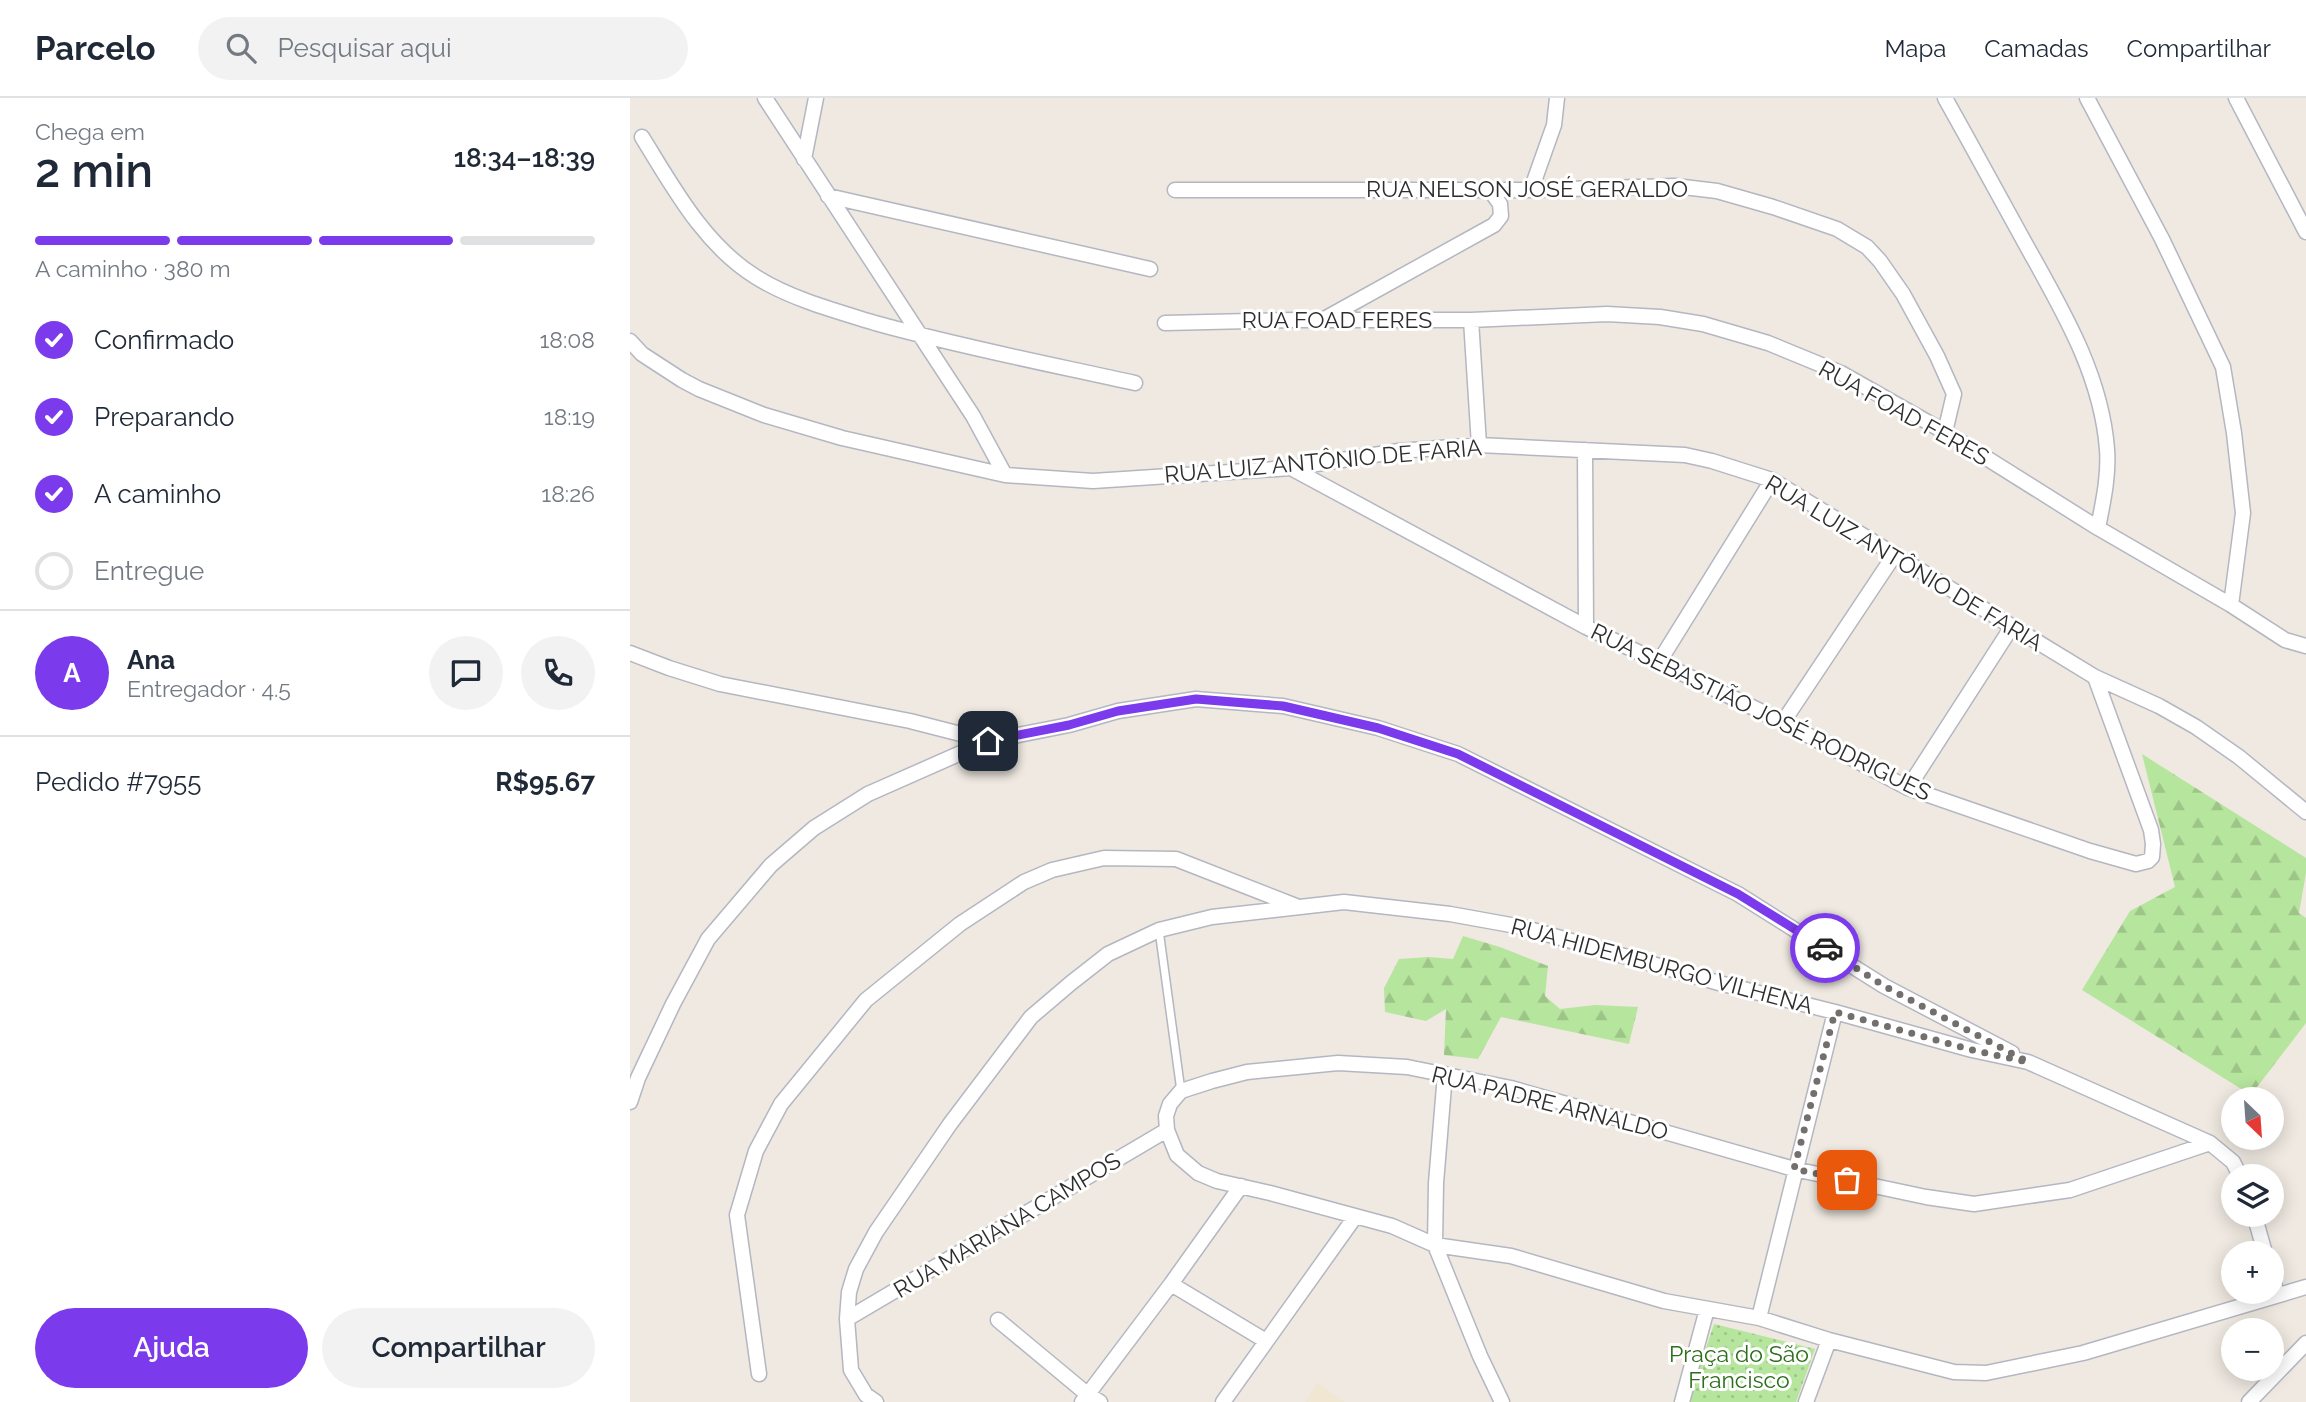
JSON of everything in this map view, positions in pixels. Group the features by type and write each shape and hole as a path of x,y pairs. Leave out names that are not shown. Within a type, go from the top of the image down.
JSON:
{"street":[{"path":"765,98 973,416 1005,475"},
{"path":"804,159 816,98"},
{"path":"1531,190 1553,125 1557,98"},
{"path":"1945,98 2064,313 2086,361 2107,449 2107,478 2098,528"},
{"path":"2087,98 2162,239 2223,367 2243,513 2231,605"},
{"path":"2236,98 2306,232"},
{"path":"642,137 685,206 722,249 755,277 817,305 920,335 1135,383"},
{"name":"RUA NELSON JOSÉ GERALDO","path":"1175,190 1531,190 1675,186 1717,191 1773,206 1837,229 1867,247 1880,261 1903,293 1954,394 1945,432"},
{"path":"1323,319 1494,225 1501,216 1500,204 1490,190"},
{"path":"828,196 1150,269"},
{"name":"RUA FOAD FERES","path":"1165,323 1323,319 1471,320 1607,314 1660,317 1703,324 1768,343 1841,373 1945,432 2098,528 2286,640 2306,646"},
{"path":"1471,320 1479,445"},
{"name":"RUA LUIZ ANTÔNIO DE FARIA","path":"630,341 636,351 699,389 764,415 842,438 1005,475 1093,481 1292,468 1399,451 1479,445 1685,455 1725,464 1772,480 2095,677 2196,727 2239,757 2306,812"},
{"path":"1585,450 1586,628"},
{"name":"RUA SEBASTIÃO JOSÉ RODRIGUES","path":"1292,468 1586,628 1783,722 1908,788 2090,851 2136,864 2148,861 2152,856 2151,830 2095,677"},
{"path":"1659,662 1772,480"},
{"path":"1783,722 1895,554"},
{"path":"1908,788 2011,628"},
{"path":"630,653 720,684 898,719 988,741"},
{"path":"630,1102 638,1078 673,1004 708,939 772,865 814,828 868,794 988,741 1069,725 1118,711 1196,699 1283,706 1378,728 1458,754 1738,894 1884,986 2028,1062"},
{"path":"758,1374 737,1215 756,1151 781,1104 866,1000 960,924 1024,883 1052,870 1104,858 1175,859 1297,906"},
{"name":"RUA HIDEMBURGO VILHENA","path":"876,1402 866,1395 851,1370 847,1319 849,1292 856,1269 876,1231 950,1124 1031,1017 1108,954 1159,930 1212,917 1344,902 1450,914 1522,927 1719,983 1972,1050 2028,1062 2210,1143 2234,1164"},
{"path":"1759,1318 1835,1012"},
{"name":"RUA PADRE ARNALDO","path":"1181,1091 1247,1072 1338,1063 1407,1067 1511,1088 1794,1169 1926,1197 1974,1204 2070,1190 2210,1143"},
{"path":"1445,1074 1436,1183 1435,1245 1480,1356 1502,1402"},
{"path":"1181,1091 1170,1104 1166,1116 1167,1130 1177,1155 1198,1173 1217,1181 1392,1226 1435,1245 1511,1255 1664,1301 1759,1318 1829,1340 1954,1372 1986,1373 2083,1353 2247,1304"},
{"name":"RUA MARIANA CAMPOS","path":"847,1319 1167,1130"},
{"path":"1084,1398 1241,1186"},
{"path":"1223,1402 1355,1217"},
{"path":"1171,1284 1266,1341"},
{"path":"2284,1293 2306,1287"},
{"path":"1682,1402 1707,1310"},
{"path":"998,1320 1084,1398 1100,1402"},
{"path":"1806,1402 1829,1340"},
{"path":"2249,1402 2306,1343"}],"lane":[{"path":"1159,930 1181,1091"}],"shaded area":[{"path":"1318,1383 1344,1402 1305,1402"}],"green space":[{"path":"2142,754 2306,858 2299,913 2306,918 2306,1023 2257,1087 2238,1087 2082,990 2130,911 2175,887"},
{"path":"1463,936 1548,966 1545,996 1560,1009 1595,1005 1638,1007 1629,1044 1501,1017 1478,1059 1444,1055 1446,1009 1426,1021 1385,1012 1384,988 1399,959 1453,959"},
{"name":"Praça do São Francisco","path":"1714,1324 1815,1349 1796,1402 1688,1402"}],"way so far":[{"path":"1825,948 1884,986 2028,1062 1972,1050 1835,1012 1794,1169 1847,1180"}],"route":[{"path":"988,741 1069,725 1118,711 1196,699 1283,706 1378,728 1458,754 1738,894 1825,948"}]}
